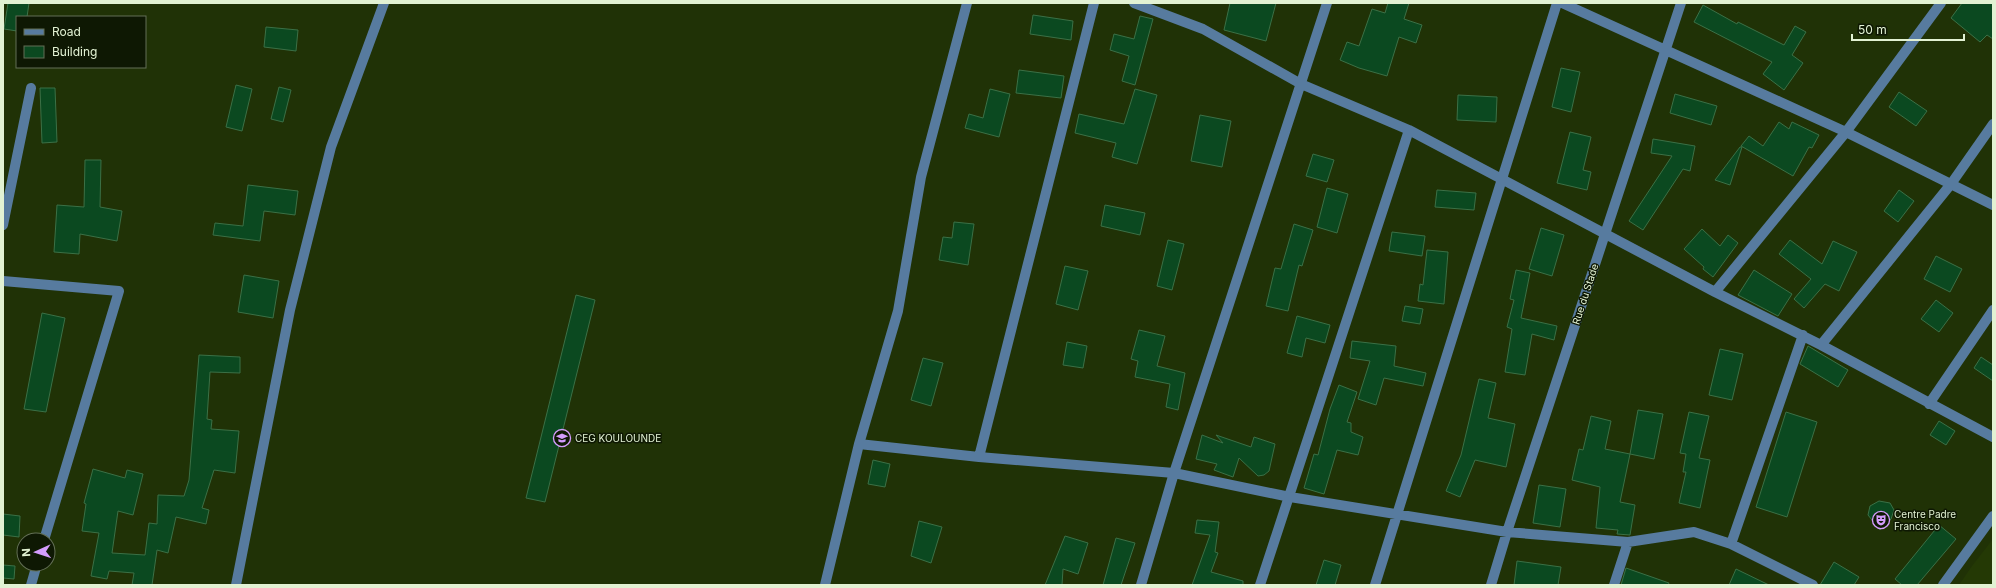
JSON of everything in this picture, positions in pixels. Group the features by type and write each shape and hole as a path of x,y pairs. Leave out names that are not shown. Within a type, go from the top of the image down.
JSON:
{"street":[{"path":"236,585 290,310 331,147 384,3"},
{"path":"825,585 859,444 898,311 920,177 967,3"},
{"path":"979,457 1094,3"},
{"path":"1134,3 1203,29 1301,84 1409,130 1715,292 1822,344 1929,404 1993,437"},
{"path":"1141,585 1174,473 1327,3"},
{"path":"1375,585 1557,3"},
{"path":"1562,3 1846,132 1993,205"},
{"name":"Rue du Stade","path":"1491,585 1507,532 1681,3"},
{"path":"1715,292 1846,132 1941,3"},
{"path":"3,225 31,88"},
{"path":"1822,344 1951,184 1993,124"},
{"path":"1260,585 1409,130"},
{"path":"3,281 119,291 46,532"},
{"path":"1929,404 1993,310"},
{"path":"1731,544 1803,335"},
{"path":"859,444 979,457 1174,473 1290,497 1396,516 1507,532 1628,542 1694,532 1731,544 1813,585"},
{"path":"1943,585 1993,516"},
{"path":"1614,585 1628,542"},
{"path":"31,585 35,572"}],"shaded area":[{"path":"1993,539 1993,585 1959,585 1972,566"}],"building":[{"path":"8,3 29,3 27,16 16,16 16,31 4,29"},
{"path":"1230,3 1276,3 1266,41 1224,30"},
{"path":"1388,3 1409,3 1404,19 1422,25 1416,43 1399,37 1387,76 1359,68 1340,60 1347,42 1359,46 1372,9 1385,13"},
{"path":"1962,3 1993,3 1993,39 1987,35 1980,42 1951,18"},
{"path":"1703,5 1737,24 1738,22 1784,45 1795,26 1806,32 1792,55 1803,63 1784,90 1763,74 1772,62 1694,22"},
{"path":"1033,15 1073,21 1071,40 1030,34"},
{"path":"1140,16 1153,19 1135,85 1122,81 1129,56 1110,50 1114,34 1134,39"},
{"path":"266,27 298,30 296,51 264,47"},
{"path":"1561,68 1580,72 1571,112 1552,107"},
{"path":"1019,70 1064,76 1061,98 1016,93"},
{"path":"236,85 252,89 242,131 226,127"},
{"path":"279,87 291,90 283,122 271,119"},
{"path":"40,88 55,88 57,142 42,143"},
{"path":"990,89 1010,94 999,137 965,128 969,114 983,118"},
{"path":"1135,89 1157,95 1137,164 1112,157 1116,143 1075,133 1079,114 1124,124"},
{"path":"1899,92 1927,111 1916,126 1889,107"},
{"path":"1675,94 1717,106 1711,125 1670,113"},
{"path":"1458,95 1497,97 1496,122 1457,120"},
{"path":"1200,115 1231,121 1222,167 1191,161"},
{"path":"1779,122 1789,129 1792,122 1819,135 1812,148 1809,147 1793,176 1741,146 1749,136 1763,146"},
{"path":"1570,132 1591,137 1583,170 1591,172 1587,190 1557,183"},
{"path":"1653,139 1695,146 1690,171 1683,169 1643,230 1629,221 1672,156 1651,153"},
{"path":"1740,147 1742,147 1730,185 1715,180"},
{"path":"1313,154 1334,160 1327,182 1306,176"},
{"path":"85,160 101,160 100,207 122,211 117,241 80,234 79,254 54,252 57,205 84,207"},
{"path":"248,185 298,191 295,215 264,211 260,241 213,235 215,223 243,226"},
{"path":"1327,188 1348,194 1337,233 1317,227"},
{"path":"1437,190 1476,193 1474,210 1435,207"},
{"path":"1899,190 1914,201 1898,222 1884,211"},
{"path":"1105,205 1145,213 1140,235 1101,226"},
{"path":"954,222 974,224 968,265 939,260 943,237 952,238"},
{"path":"1294,224 1313,230 1302,266 1299,265 1288,311 1266,306 1275,268 1281,269"},
{"path":"1541,228 1564,235 1552,276 1529,269"},
{"path":"1702,229 1720,246 1728,235 1738,243 1713,277 1684,249"},
{"path":"1392,232 1425,236 1422,256 1389,251"},
{"path":"1168,240 1184,244 1172,290 1157,286"},
{"path":"1790,240 1822,264 1833,241 1857,252 1839,291 1825,284 1804,308 1794,299 1811,279 1779,254"},
{"path":"1427,250 1448,252 1444,304 1418,301 1420,284 1423,285"},
{"path":"1936,256 1962,269 1950,292 1924,279"},
{"path":"1065,266 1088,271 1078,310 1056,304"},
{"path":"1516,270 1530,273 1521,318 1557,326 1554,340 1532,334 1525,375 1505,372 1512,329 1507,327 1514,300 1510,299"},
{"path":"1754,270 1792,294 1778,316 1738,295"},
{"path":"244,275 279,281 273,318 238,312"},
{"path":"576,295 595,300 545,502 526,498"},
{"path":"1936,300 1953,313 1939,332 1921,319"},
{"path":"1405,306 1423,309 1420,324 1402,321"},
{"path":"42,313 65,318 46,412 24,409"},
{"path":"1297,316 1330,325 1325,343 1306,338 1302,357 1287,353"},
{"path":"1139,330 1165,336 1157,366 1185,373 1178,410 1166,407 1170,384 1135,377 1138,361 1131,359"},
{"path":"1352,341 1396,346 1394,366 1426,373 1423,386 1384,378 1376,405 1358,399 1370,361 1350,358"},
{"path":"1067,342 1087,346 1083,368 1063,365"},
{"path":"1808,346 1848,370 1838,387 1800,364"},
{"path":"1720,349 1743,354 1732,400 1709,395"},
{"path":"199,355 240,357 240,373 210,372 207,419 212,420 211,429 239,431 235,473 214,470 202,508 209,510 206,524 176,517 168,553 157,550 152,585 132,585 134,573 109,571 107,579 91,576 99,533 82,531 86,504 84,503 93,469 125,478 127,470 143,474 133,515 118,511 112,553 145,555 149,523 157,524 158,495 184,496 189,480"},
{"path":"1981,357 1993,365 1993,381 1974,368"},
{"path":"923,358 943,363 931,406 911,400"},
{"path":"1479,379 1496,383 1488,418 1515,424 1506,467 1475,460 1460,497 1446,491 1461,455"},
{"path":"1339,385 1357,392 1347,422 1351,423 1351,432 1363,437 1358,455 1337,450 1324,494 1304,488 1314,454 1318,455 1330,409"},
{"path":"1638,410 1663,414 1654,459 1630,454"},
{"path":"1689,412 1709,416 1699,458 1710,460 1700,508 1679,503 1686,472 1683,472 1686,454 1680,453"},
{"path":"1786,412 1817,422 1787,517 1756,507"},
{"path":"1591,416 1611,421 1605,449 1630,454 1620,502 1635,505 1630,535 1617,534 1618,530 1596,528 1600,487 1572,480 1579,449 1583,450"},
{"path":"1939,421 1955,431 1946,445 1930,435"},
{"path":"1202,435 1223,443 1216,435 1251,447 1254,437 1275,444 1269,471 1264,475 1258,476 1239,458 1233,477 1214,470 1217,464 1196,459"},
{"path":"873,460 890,464 885,487 868,484"},
{"path":"1539,485 1566,489 1560,527 1533,523"},
{"name":"Centre Padre Francisco","path":"1879,501 1890,503 1894,510 1891,519 1880,530 1868,515 1870,506"},
{"path":"3,514 20,516 19,532 16,532 16,537 3,535"},
{"path":"1197,520 1219,522 1215,552 1218,553 1211,572 1243,581 1243,585 1192,585 1210,535 1195,533"},
{"path":"919,521 942,527 931,563 911,556"},
{"path":"1939,525 1956,539 1917,585 1902,585 1895,579"},
{"path":"1065,536 1088,543 1078,574 1063,569 1062,585 1045,585"},
{"path":"1116,538 1135,543 1121,585 1103,585"},
{"path":"1324,560 1341,565 1335,585 1316,585"},
{"path":"1517,561 1561,567 1558,585 1514,585"},
{"path":"1834,562 1859,577 1854,585 1820,585"},
{"path":"3,565 15,566 14,579 3,578"},
{"path":"1626,568 1669,583 1668,585 1621,585"},
{"path":"1736,569 1769,585 1729,585"}],"place":[{"name":"CEG KOULOUNDE","path":"562,438"},
{"name":"Centre Padre Francisco","path":"1881,520"}]}
